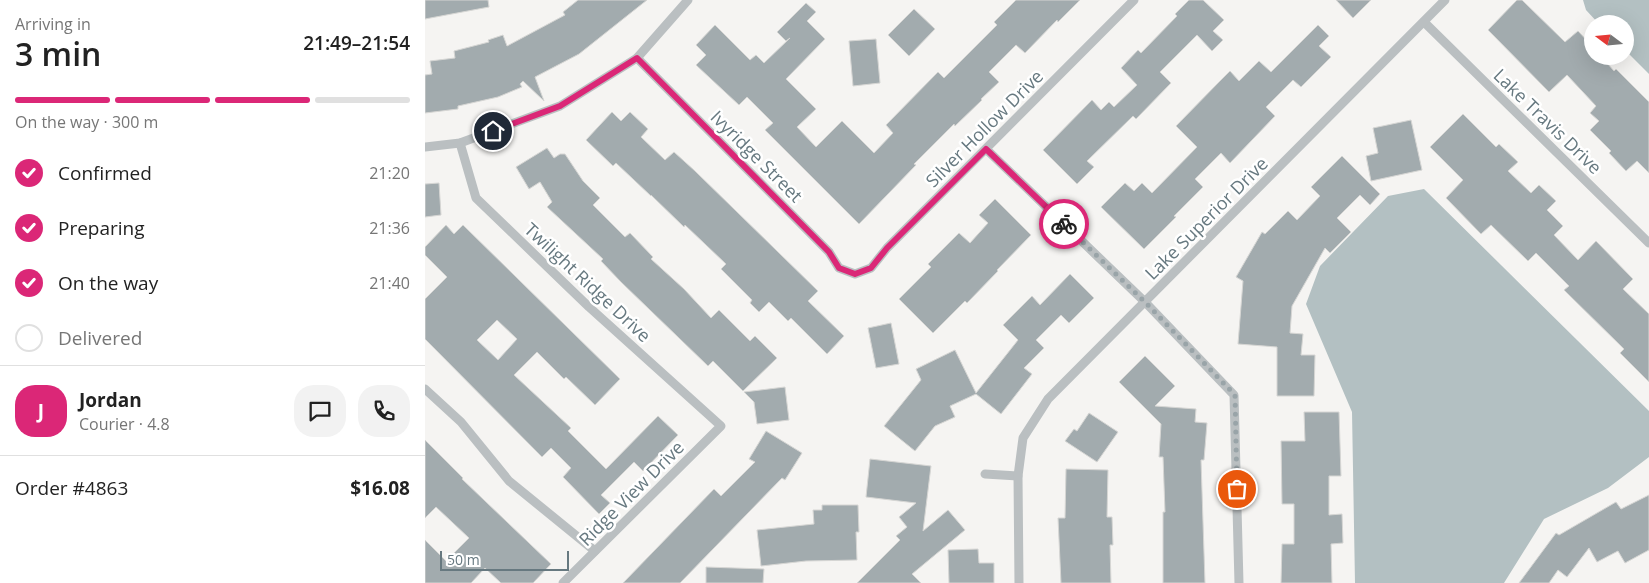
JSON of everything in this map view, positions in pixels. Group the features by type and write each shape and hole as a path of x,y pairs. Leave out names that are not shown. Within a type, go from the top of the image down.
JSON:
{"street":[{"path":"425,146 460,143 560,106 637,58 688,0"},
{"name":"Silver Hollow Drive","path":"855,274 871,268 887,248 1134,0"},
{"name":"Lake Superior Drive","path":"1019,583 1017,476 1023,438 1049,399 1445,0"},
{"name":"Lake Travis Drive","path":"1424,22 1649,243"},
{"name":"Ivyridge Street","path":"637,58 829,252 839,268 855,274"},
{"name":"Twilight Ridge Drive","path":"460,143 476,198 589,307 721,426"},
{"path":"986,149 1145,302 1235,395 1239,583"},
{"path":"425,389 461,422 509,481 595,551"},
{"name":"Ridge View Drive","path":"563,583 721,426"},
{"path":"985,474 1017,476"}],"shaded area":[{"path":"1583,0 1649,0 1649,74 1634,59 1634,15 1591,15 1586,10"},
{"path":"1424,189 1649,411 1649,457 1608,488 1544,519 1504,583 1355,583 1352,412 1306,304 1320,266 1388,196"}],"building":[{"path":"425,0 488,0 489,7 425,19"},
{"path":"578,0 647,0 579,54 535,77 544,101 523,81 520,84 522,87 498,97 458,106 458,109 425,113 425,75 432,74 430,61 455,58 454,51 489,42 488,40 503,35 507,46 565,15 563,12"},
{"path":"1016,0 1080,0 1058,22 1057,20 1025,53 1016,45 989,72 999,82 914,164 916,165 859,224 765,130 773,123 747,97 739,105 696,65 706,55 696,45 715,25 750,60 756,55 764,63 790,38 786,41 777,32 806,3 816,12 807,21 825,39 786,79 816,109 797,127 816,147 842,121 874,153 893,133 886,125 938,72 944,78 997,25 994,22"},
{"path":"1189,0 1203,0 1224,20 1213,31 1223,40 1212,51 1197,35 1160,72 1171,83 1136,119 1133,116 1087,161 1094,167 1077,184 1043,150 1092,100 1101,110 1109,102 1114,107 1137,85 1121,68 1138,50 1141,53 1177,16 1175,14"},
{"path":"1336,0 1371,0 1353,18"},
{"path":"1517,0 1522,0 1565,42 1578,31 1584,37 1584,65 1609,65 1614,71 1616,69 1649,102 1649,173 1637,161 1626,171 1609,153 1611,151 1590,130 1599,121 1590,113 1596,106 1567,75 1549,92 1488,30"},
{"path":"914,9 935,29 909,56 888,35"},
{"path":"1318,25 1329,36 1319,46 1331,57 1301,87 1293,80 1266,107 1275,116 1230,163 1221,153 1195,179 1203,187 1144,249 1101,207 1125,183 1134,191 1142,183 1152,193 1197,147 1176,126 1220,81 1230,71 1239,81 1259,61 1271,72"},
{"path":"876,39 880,83 853,86 849,41"},
{"path":"612,112 621,121 630,112 648,129 641,137 665,160 674,152 818,291 808,301 844,336 827,354 791,318 788,321 769,302 759,312 750,303 752,300 721,269 726,264 616,163 613,166 586,140"},
{"path":"1463,114 1496,147 1499,144 1518,162 1508,171 1531,193 1539,185 1556,201 1547,210 1563,226 1554,235 1578,260 1596,241 1633,279 1623,289 1649,314 1649,382 1620,353 1624,349 1564,290 1569,286 1536,253 1528,261 1491,225 1481,234 1446,198 1463,180 1430,147"},
{"path":"1411,120 1422,170 1371,181 1366,156 1378,153 1373,128"},
{"path":"547,148 554,158 560,154 565,154 583,181 600,198 593,205 625,237 630,233 653,257 651,259 684,289 711,318 719,310 750,341 755,336 777,358 743,391 713,361 708,366 621,282 601,261 603,259 547,207 552,202 540,182 529,189 516,167"},
{"path":"1342,156 1380,194 1370,205 1360,195 1337,218 1351,232 1330,253 1325,248 1292,306 1290,333 1303,334 1301,355 1315,355 1314,396 1277,396 1277,347 1238,344 1243,281 1236,277 1262,232 1265,234 1288,211 1297,220 1320,196 1311,187"},
{"path":"439,183 441,215 425,217 425,184"},
{"path":"995,199 1031,235 967,303 965,301 933,333 899,299 931,267 928,264 959,233 970,243 988,223 979,215"},
{"path":"446,225 454,234 463,225 620,379 595,405 566,377 564,379 537,352 514,375 571,428 568,431 606,469 658,416 678,435 643,471 634,462 601,495 610,503 599,514 563,477 571,468 551,448 542,457 425,339 425,299 447,277 425,255 425,247","holes":["497,320 517,339 498,360 477,340"]},
{"path":"1070,274 1094,298 1069,323 1061,315 1036,340 1044,348 1024,368 1032,374 1001,414 976,394 950,406 955,417 935,426 915,451 884,426 921,380 916,369 955,350 976,393 1018,340 1003,325 1032,296 1040,305"},
{"path":"891,323 899,364 876,368 868,328"},
{"path":"1145,356 1175,386 1155,406 1196,409 1195,422 1207,423 1204,460 1201,460 1205,583 1163,583 1163,512 1165,512 1163,457 1159,457 1161,424 1119,382"},
{"path":"785,387 789,420 757,424 754,402 744,392"},
{"path":"1304,412 1339,412 1341,476 1329,476 1329,515 1342,514 1343,543 1331,544 1332,583 1281,583 1282,544 1294,544 1294,504 1282,504 1281,441 1305,441"},
{"path":"1089,413 1118,432 1097,462 1065,441 1074,429 1077,431"},
{"path":"766,431 802,453 785,480 782,478 680,583 623,583 714,489 721,496 755,462 749,459"},
{"path":"425,440 462,479 551,564 533,583 501,583 485,568 471,583 425,583 425,540 446,561 469,538 436,507 425,518"},
{"path":"870,459 931,466 923,531 948,510 965,530 912,574 921,583 857,583 900,540 896,536 907,527 899,517 916,503 866,497"},
{"path":"1066,469 1108,470 1107,517 1112,517 1113,545 1110,545 1111,583 1061,583 1058,518 1065,518"},
{"path":"1649,495 1649,550 1625,563 1618,551 1597,562 1589,548 1567,577 1558,570 1549,583 1519,583 1556,533 1559,535 1616,502 1621,509"},
{"path":"822,505 858,505 859,532 856,532 857,560 806,561 761,566 757,530 814,524 813,510 822,510"},
{"path":"978,549 979,563 994,563 994,583 949,583 948,550"},
{"path":"706,567 764,569 763,583 706,583"}],"way so far":[{"path":"1064,224 1145,302 1235,395 1237,489"}],"route":[{"path":"493,131 560,106 637,58 829,252 839,268 855,274 871,268 887,248 986,149 1064,224"}]}
